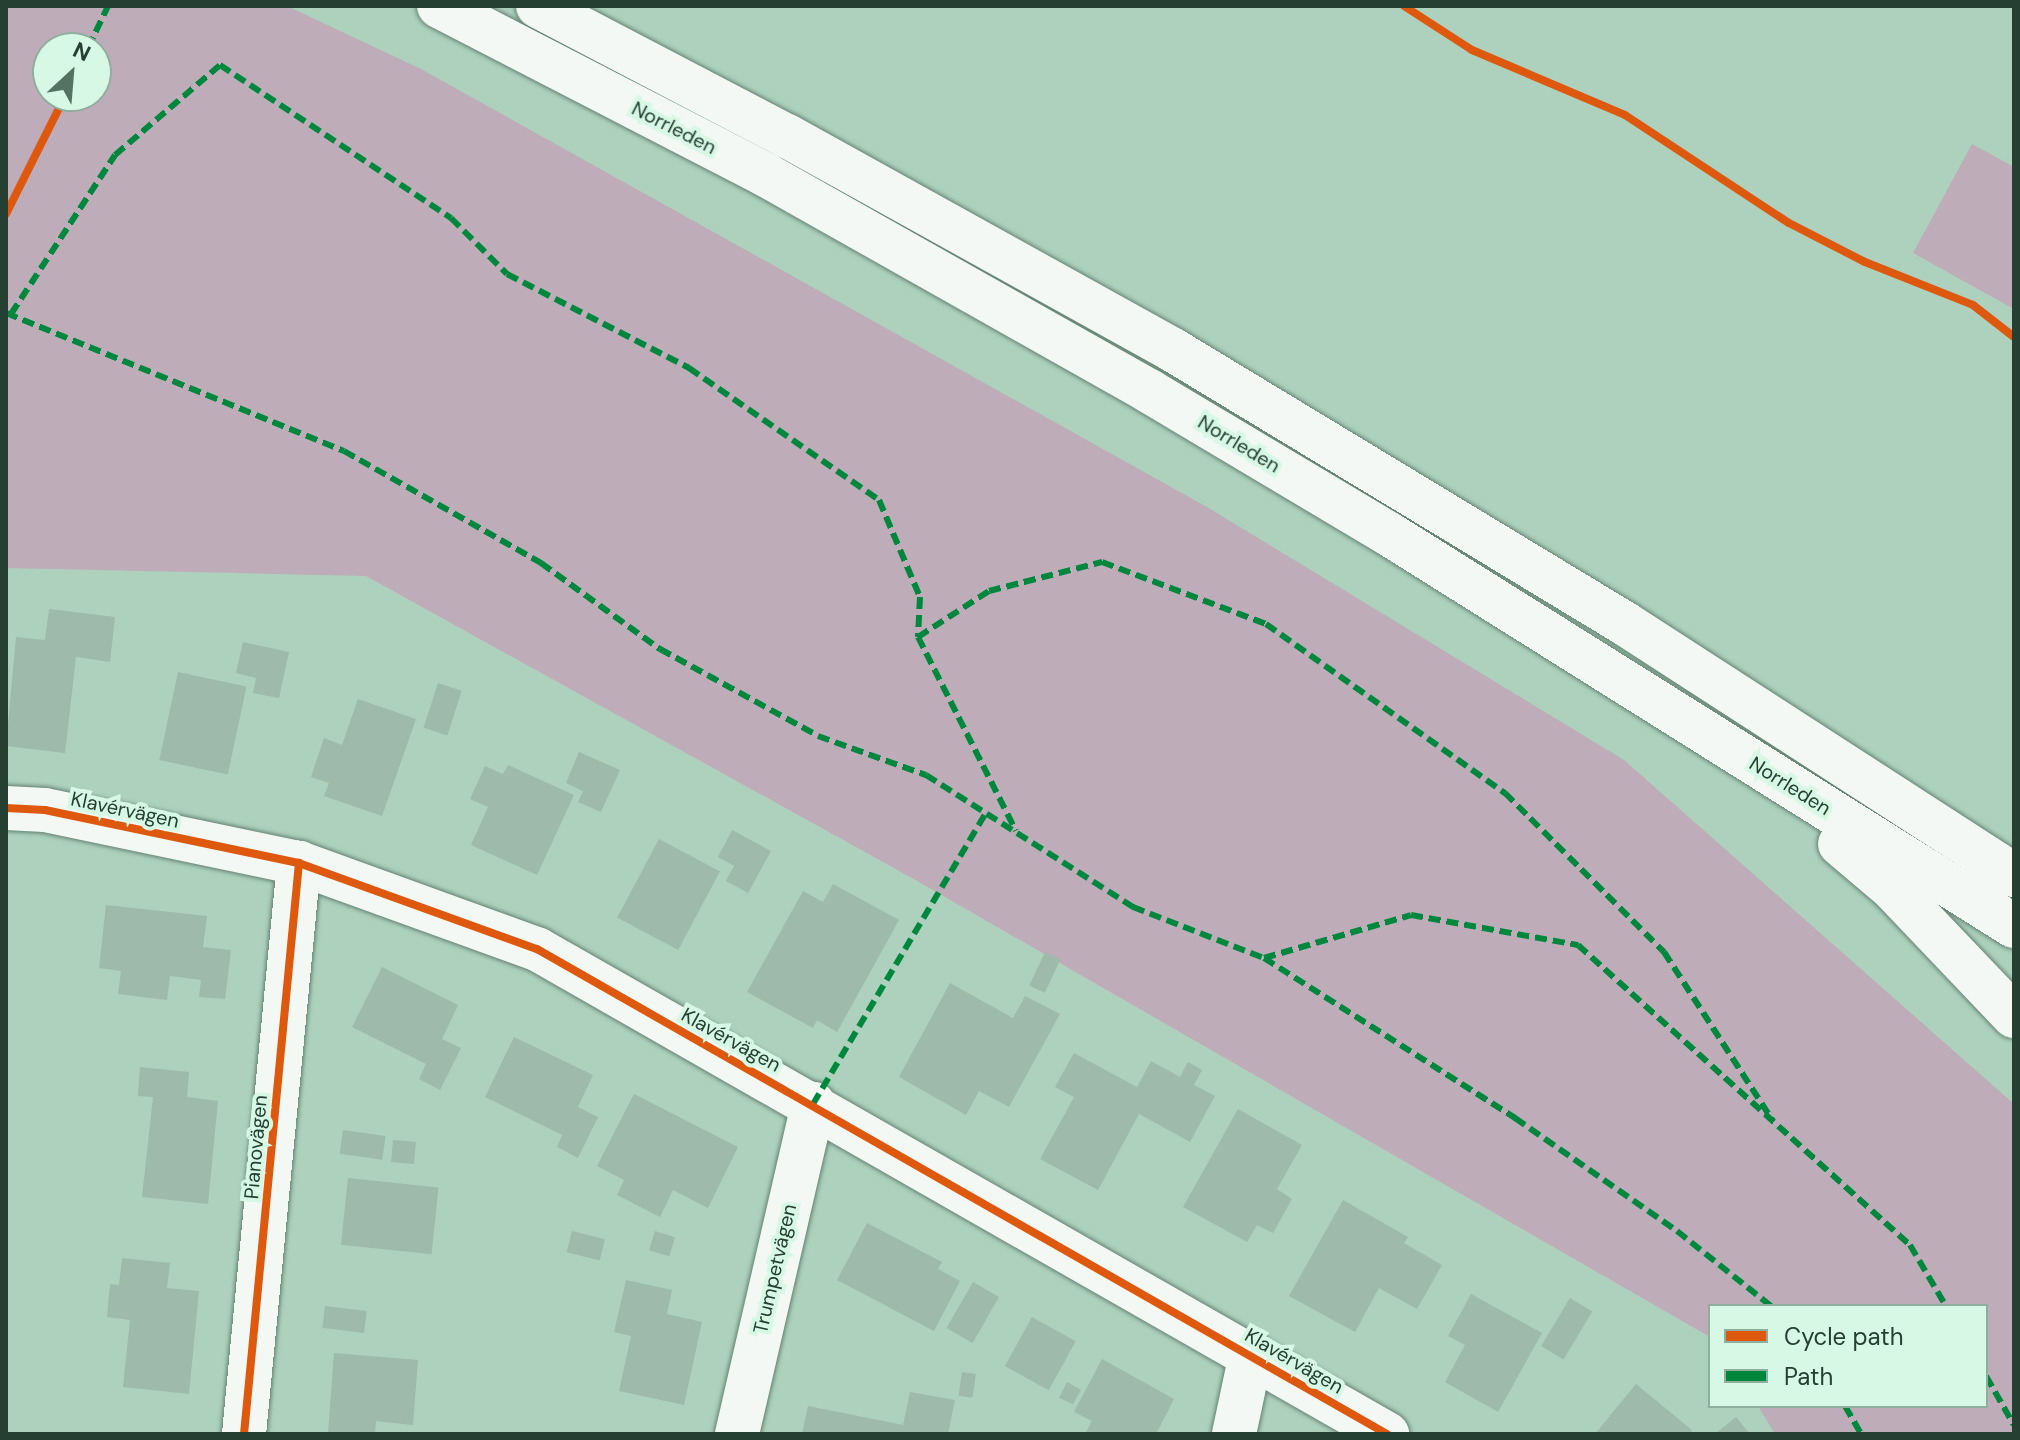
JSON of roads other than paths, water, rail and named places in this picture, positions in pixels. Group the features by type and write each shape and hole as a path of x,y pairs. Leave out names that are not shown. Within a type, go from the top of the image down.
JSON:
{"main road":[{"name":"Norrleden","path":"439,6 779,182 1149,391 1389,534 2014,926"},
{"path":"538,6 787,136 1173,350 1624,623 2014,875"},
{"path":"1725,746 1892,888 2014,1016"},
{"name":"Klavérvägen","path":"6,808 45,810 299,863 537,949 1387,1434"},
{"name":"Pianovägen","path":"244,1434 299,863"},
{"name":"Trumpetvägen","path":"737,1434 813,1104"},
{"path":"1234,1434 1251,1354"}]}
